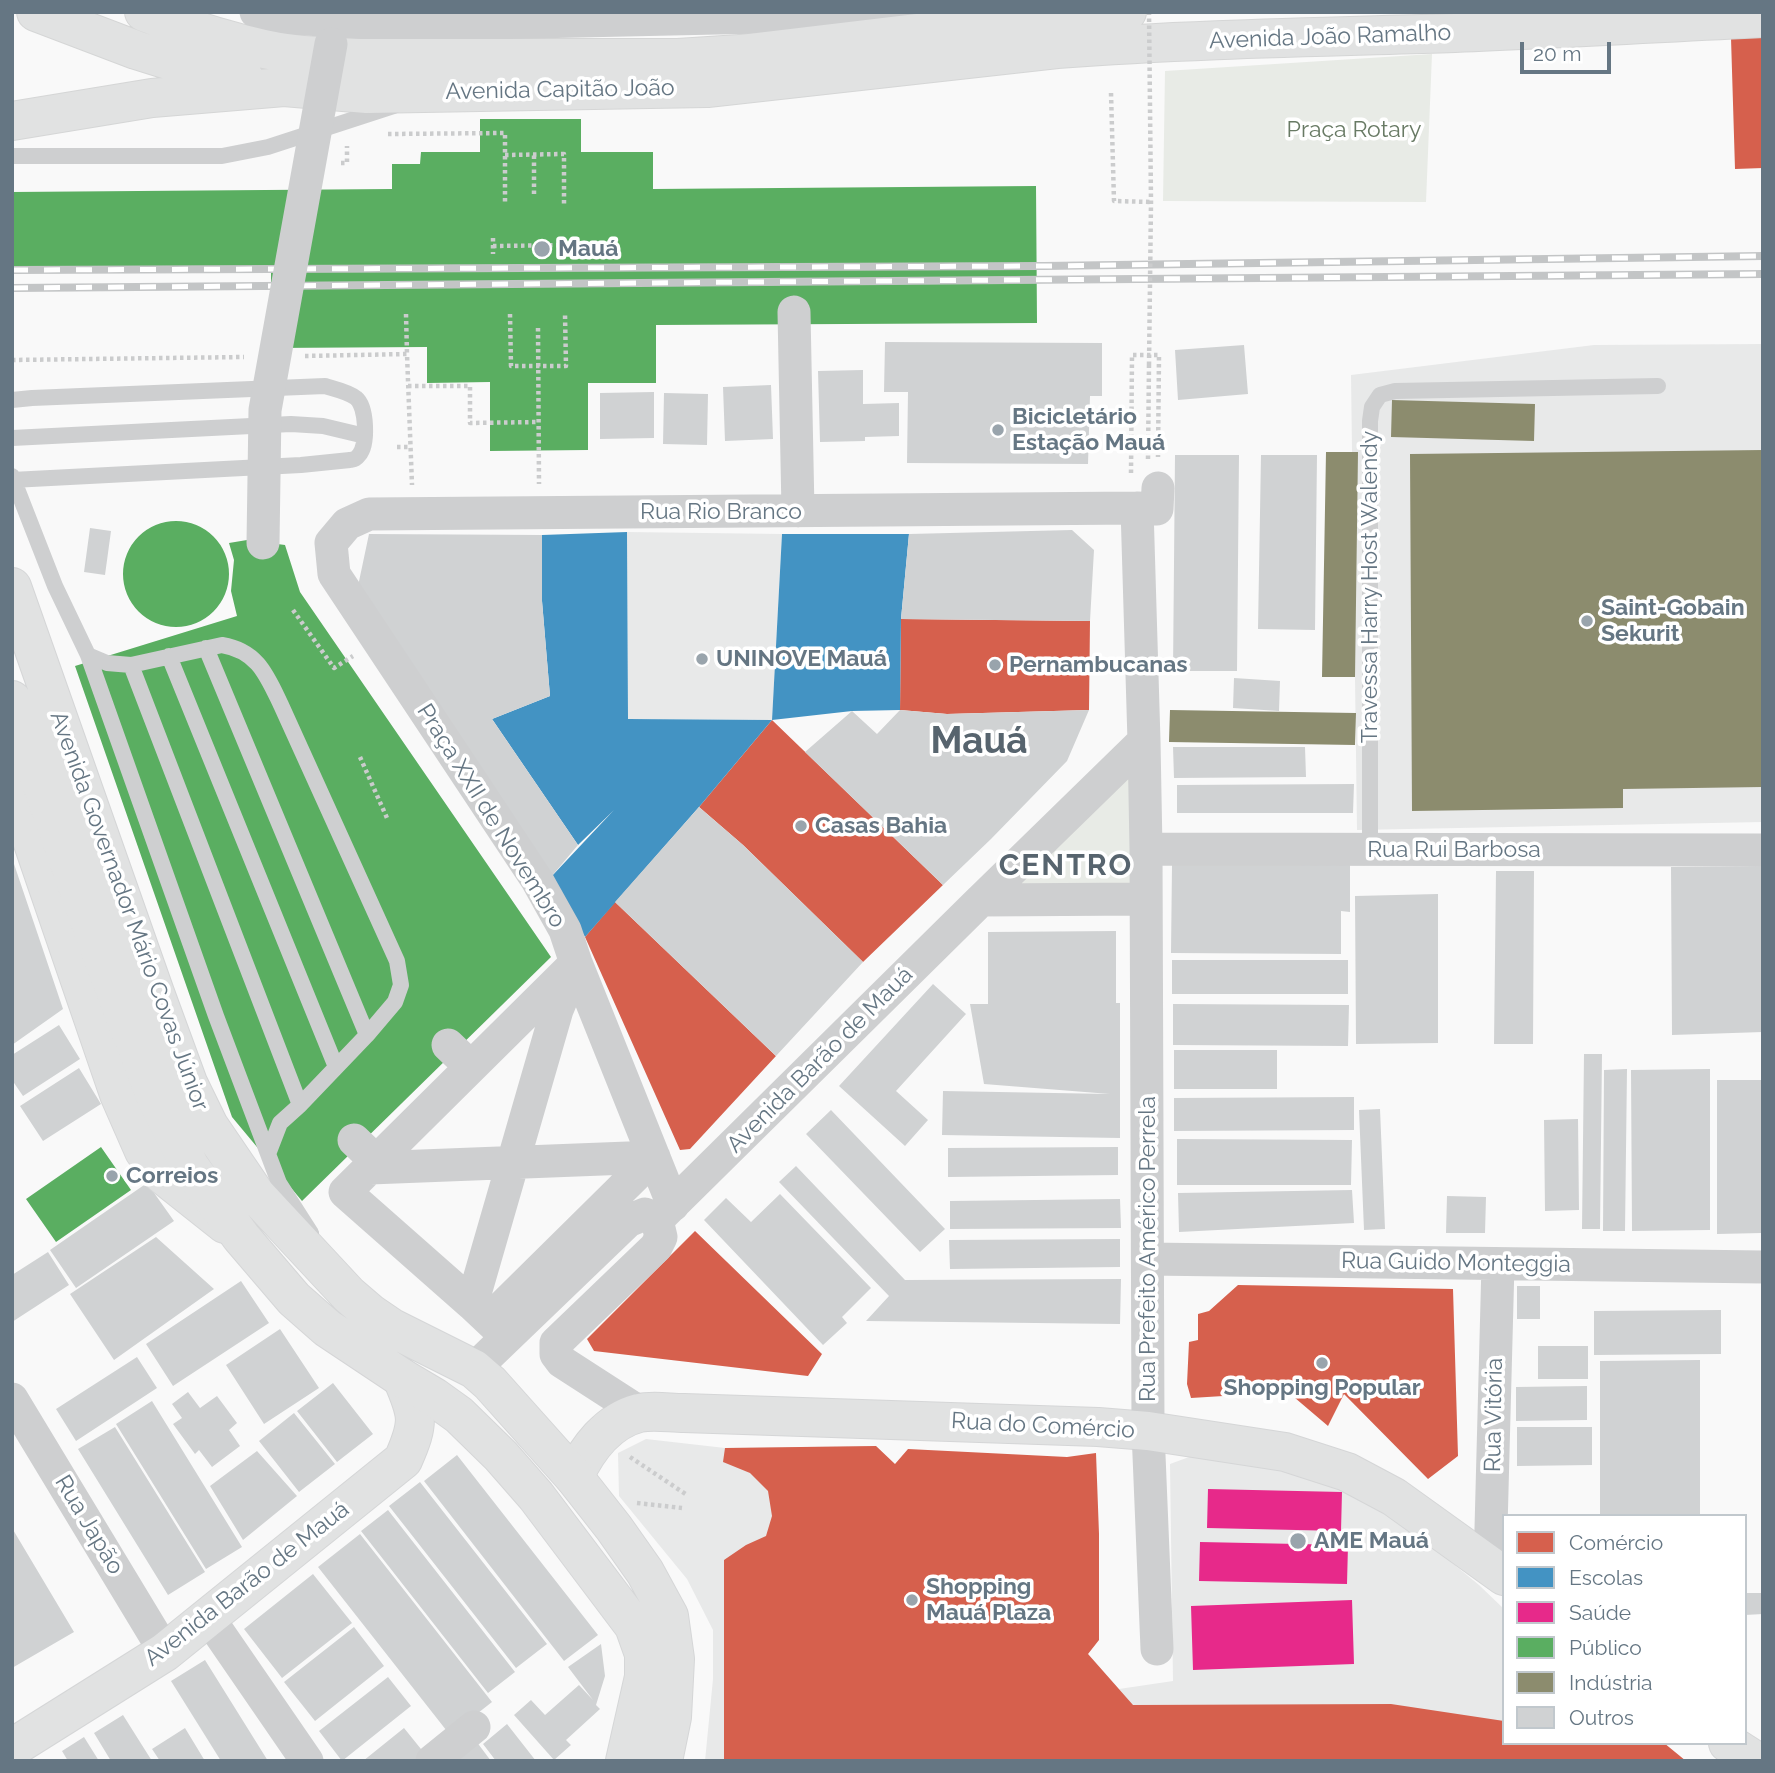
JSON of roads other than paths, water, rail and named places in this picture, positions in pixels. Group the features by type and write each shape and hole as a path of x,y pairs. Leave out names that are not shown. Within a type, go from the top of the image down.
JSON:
{"main road":[{"path":"36,12 179,64 284,87"},
{"name":"Avenida Capitão João","path":"144,12 201,33 266,50 362,58 678,58 740,54 933,31 1111,21"},
{"name":"Avenida João Ramalho","path":"1111,21 1216,40 1371,24 1456,27 1763,18"},
{"name":"Avenida Capitão João","path":"12,121 152,98 284,87 367,94 707,88 1057,49 1111,21"},
{"name":"Avenida Governador Mário Covas Júnior","path":"12,587 153,1040 156,1099 190,1167 241,1237 294,1299 319,1321 459,1415 501,1456 543,1505 634,1626 644,1654 644,1677 625,1761"},
{"name":"Avenida Governador Mário Covas Júnior","path":"12,700 153,1040 188,1083 209,1126 256,1195 349,1295 370,1313 392,1328 474,1369 490,1383 575,1477 645,1572 669,1616 675,1658 672,1717 663,1761"},
{"path":"12,782 119,1094 144,1152 162,1174 241,1237"},
{"name":"Avenida Barão de Mauá","path":"12,1748 165,1652 404,1460 416,1422 413,1404 402,1378"},
{"name":"Rua do Comércio","path":"575,1477 584,1457 600,1436 623,1420 641,1413 1070,1426 1149,1431 1285,1452 1347,1472 1394,1497 1497,1571"},
{"path":"1731,1745 1756,1761"}],"street":[{"path":"256,12 334,26 679,15 856,15 933,31"},
{"path":"263,542 265,410 334,26"},
{"path":"794,312 798,511"},
{"name":"Rua Rio Branco","path":"332,558 331,543 339,533 347,524 369,514 798,511 1144,483"},
{"name":"Rua Prefeito Américo Perrela","path":"1144,483 1149,1431 1157,1649"},
{"name":"Praça XXII de Novembro","path":"332,558 334,574 537,880 565,930 576,964 654,1157 665,1212"},
{"name":"Avenida Barão de Mauá","path":"665,1212 1144,741"},
{"name":"Rua Rui Barbosa","path":"1146,849 1763,850"},
{"path":"981,900 1146,899"},
{"path":"490,1320 345,1192 367,1156 460,1056 576,964"},
{"path":"474,1369 490,1320 513,1162 557,1010 576,964"},
{"path":"367,1156 513,1162 654,1157"},
{"path":"490,1320 654,1157"},
{"path":"490,1320 628,1221 645,1214 665,1212 661,1237 656,1247 556,1343 556,1354 562,1362 641,1413"},
{"name":"Rua Guido Monteggia","path":"1148,1259 1763,1267"},
{"name":"Rua Vitória","path":"1497,1571 1498,1264"},
{"name":"Rua Japão","path":"12,1399 165,1652"},
{"path":"208,1617 307,1761"},
{"path":"432,1761 474,1727"}],"lane":[{"path":"12,156 222,156 246,152 380,112 427,93"},
{"path":"12,400 326,386 356,398 365,409 362,452 357,458 350,460 301,465 13,479 55,586 88,655 216,1016 279,1184 349,1295"},
{"name":"Travessa Harry Host Walendy","path":"1370,850 1372,407 1380,395 1395,391 1658,387"},
{"path":"12,438 291,424 323,426 365,436"},
{"path":"88,655 107,663 131,665 222,645 236,648 254,659 269,679 397,961 401,985 395,1002 367,1035 280,1123 268,1154"},
{"path":"206,648 367,1035"},
{"path":"169,656 336,1067"},
{"path":"131,665 300,1105"}],"railway":[{"path":"12,270 1044,266 1763,256"},
{"path":"12,288 1763,274"}],"place":[{"name":"Mauá","path":"542,249"},
{"name":"Bicicletário Estação Mauá","path":"998,430"},
{"name":"Saint-Gobain Sekurit","path":"1587,621"},
{"name":"UNINOVE Mauá","path":"702,659"},
{"name":"Pernambucanas","path":"995,665"},
{"name":"Casas Bahia","path":"801,826"},
{"name":"Correios","path":"112,1176"},
{"name":"Shopping Popular","path":"1322,1363"},
{"name":"AME Mauá","path":"1298,1541"},
{"name":"Shopping Mauá Plaza","path":"912,1600"}],"district":[{"name":"Mauá","path":"979,742"},
{"name":"CENTRO","path":"1066,866"}],"park label":[{"name":"Praça Rotary","path":"1354,130"}]}
